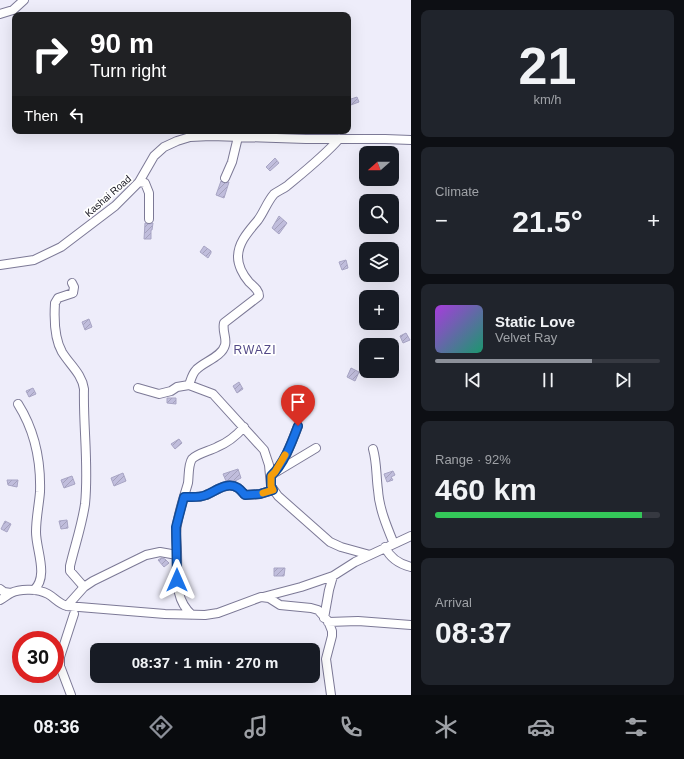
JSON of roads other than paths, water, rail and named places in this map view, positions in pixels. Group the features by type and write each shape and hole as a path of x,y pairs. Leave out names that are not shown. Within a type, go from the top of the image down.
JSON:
{"street":[{"path":"0,14 13,10 24,0"},
{"name":"Kashai Road","path":"0,265 34,260 60,247 115,206 139,182 154,156 164,147 190,137 238,137 263,134 339,139 411,140"},
{"path":"225,178 232,162 238,137"},
{"path":"188,385 196,370 224,348 224,323 259,296 259,292 246,277 238,258 239,249 244,239 261,216 273,196 286,187 331,148 339,139"},
{"path":"139,182 145,183 149,190 149,219"},
{"path":"72,283 74,288 73,293 58,298 55,302 55,323 61,350 79,374 83,382 84,390 85,504 80,532 70,566 70,571 84,587"},
{"path":"138,388 159,394 172,391 177,387 188,385 213,394 264,450 273,474"},
{"path":"18,404 31,428 40,471 36,532 41,572 38,586 34,590"},
{"path":"298,426 291,444 273,474 271,486 273,490 283,501 330,542 341,547 370,555"},
{"path":"192,615 185,609 179,592 177,580 176,527 189,476 190,463 192,459 234,437 244,427"},
{"path":"273,474 316,448"},
{"path":"373,449 376,460 378,491 394,544"},
{"path":"184,497 206,495 218,488 230,486 237,487 245,495 260,494 273,490"},
{"path":"0,589 4,592 11,593 25,590 42,591 50,595 61,604 67,606 192,615 218,613 261,597 300,587 333,576 346,567 385,547 411,536"},
{"path":"385,547 392,558 406,566 411,567"},
{"path":"67,606 84,587 106,574 146,555 160,552 177,555"},
{"path":"326,620 329,590 333,576"},
{"path":"0,600 11,593"},
{"path":"261,597 269,598 280,604 318,610 326,620 332,631 326,659 332,695"},
{"path":"71,695 60,666 60,657 74,614"},
{"path":"326,620 411,625"}],"district":[{"name":"RWAZI","path":"255,350"}]}
